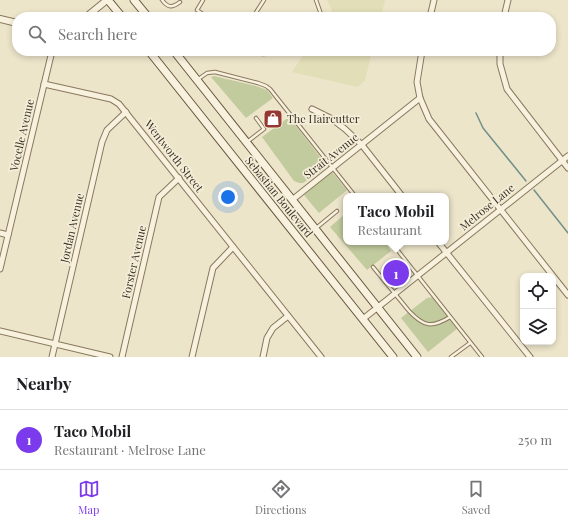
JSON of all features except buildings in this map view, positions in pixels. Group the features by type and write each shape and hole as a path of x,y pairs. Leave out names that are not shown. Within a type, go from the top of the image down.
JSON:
{"main road":[{"path":"108,0 118,12"},
{"path":"134,0 144,12"},
{"name":"Sebastian Boulevard","path":"153,56 393,357"},
{"name":"Sebastian Boulevard","path":"178,56 417,357"}],"street":[{"path":"92,12 108,0"},
{"path":"431,12 434,0"},
{"path":"505,12 508,0"},
{"path":"0,19 12,22"},
{"name":"Vocelle Avenue","path":"0,270 51,56"},
{"path":"421,56 417,82 420,98 429,119 568,295"},
{"path":"500,56 500,64 508,90 568,168"},
{"name":"Wentworth Street","path":"44,84 111,100 119,104 321,357"},
{"name":"Strait Avenue","path":"292,200 420,98"},
{"path":"312,109 332,119 345,128 362,145 400,193"},
{"name":"Jordan Avenue","path":"52,357 102,142 107,130 126,112"},
{"name":"Melrose Lane","path":"363,319 568,156"},
{"name":"Forster Avenue","path":"122,357 159,197 179,178"},
{"path":"0,233 8,235"},
{"path":"441,245 530,357"},
{"path":"192,357 213,268 233,247"},
{"path":"263,357 267,338 273,328 288,316"},
{"path":"0,331 110,357"}],"lane":[{"path":"162,0 165,4 171,7 180,2"},
{"path":"200,12 197,10 203,0"},
{"path":"256,12 264,0"},
{"path":"316,0 320,12"},
{"path":"197,80 206,73 215,72 266,86 270,89 353,193"},
{"path":"246,143 264,129 256,118"},
{"path":"315,229 337,211"},
{"path":"393,245 482,357"},
{"path":"374,267 415,318 423,323 431,325 450,317"},
{"path":"451,357 470,343"}],"shaded area":[{"path":"327,0 385,0 382,12 331,12 332,10"},
{"path":"303,56 371,56 365,80 358,87 292,72"}],"green space":[{"path":"214,76 267,90 273,98 246,118 211,77"},
{"path":"289,117 325,165 323,170 303,183 294,181 262,137"},
{"path":"332,172 347,190 319,213 304,195"},
{"path":"343,216 343,242 330,227"},
{"path":"345,245 387,245 391,251 367,270"},
{"path":"433,297 458,328 428,352 401,318 427,298"}],"waterway":[{"path":"476,113 483,128 526,181"},
{"path":"534,190 568,233"}],"place":[{"name":"The Haircutter","path":"273,119"},
{"name":"Taco Mobil","path":"396,273"}]}
